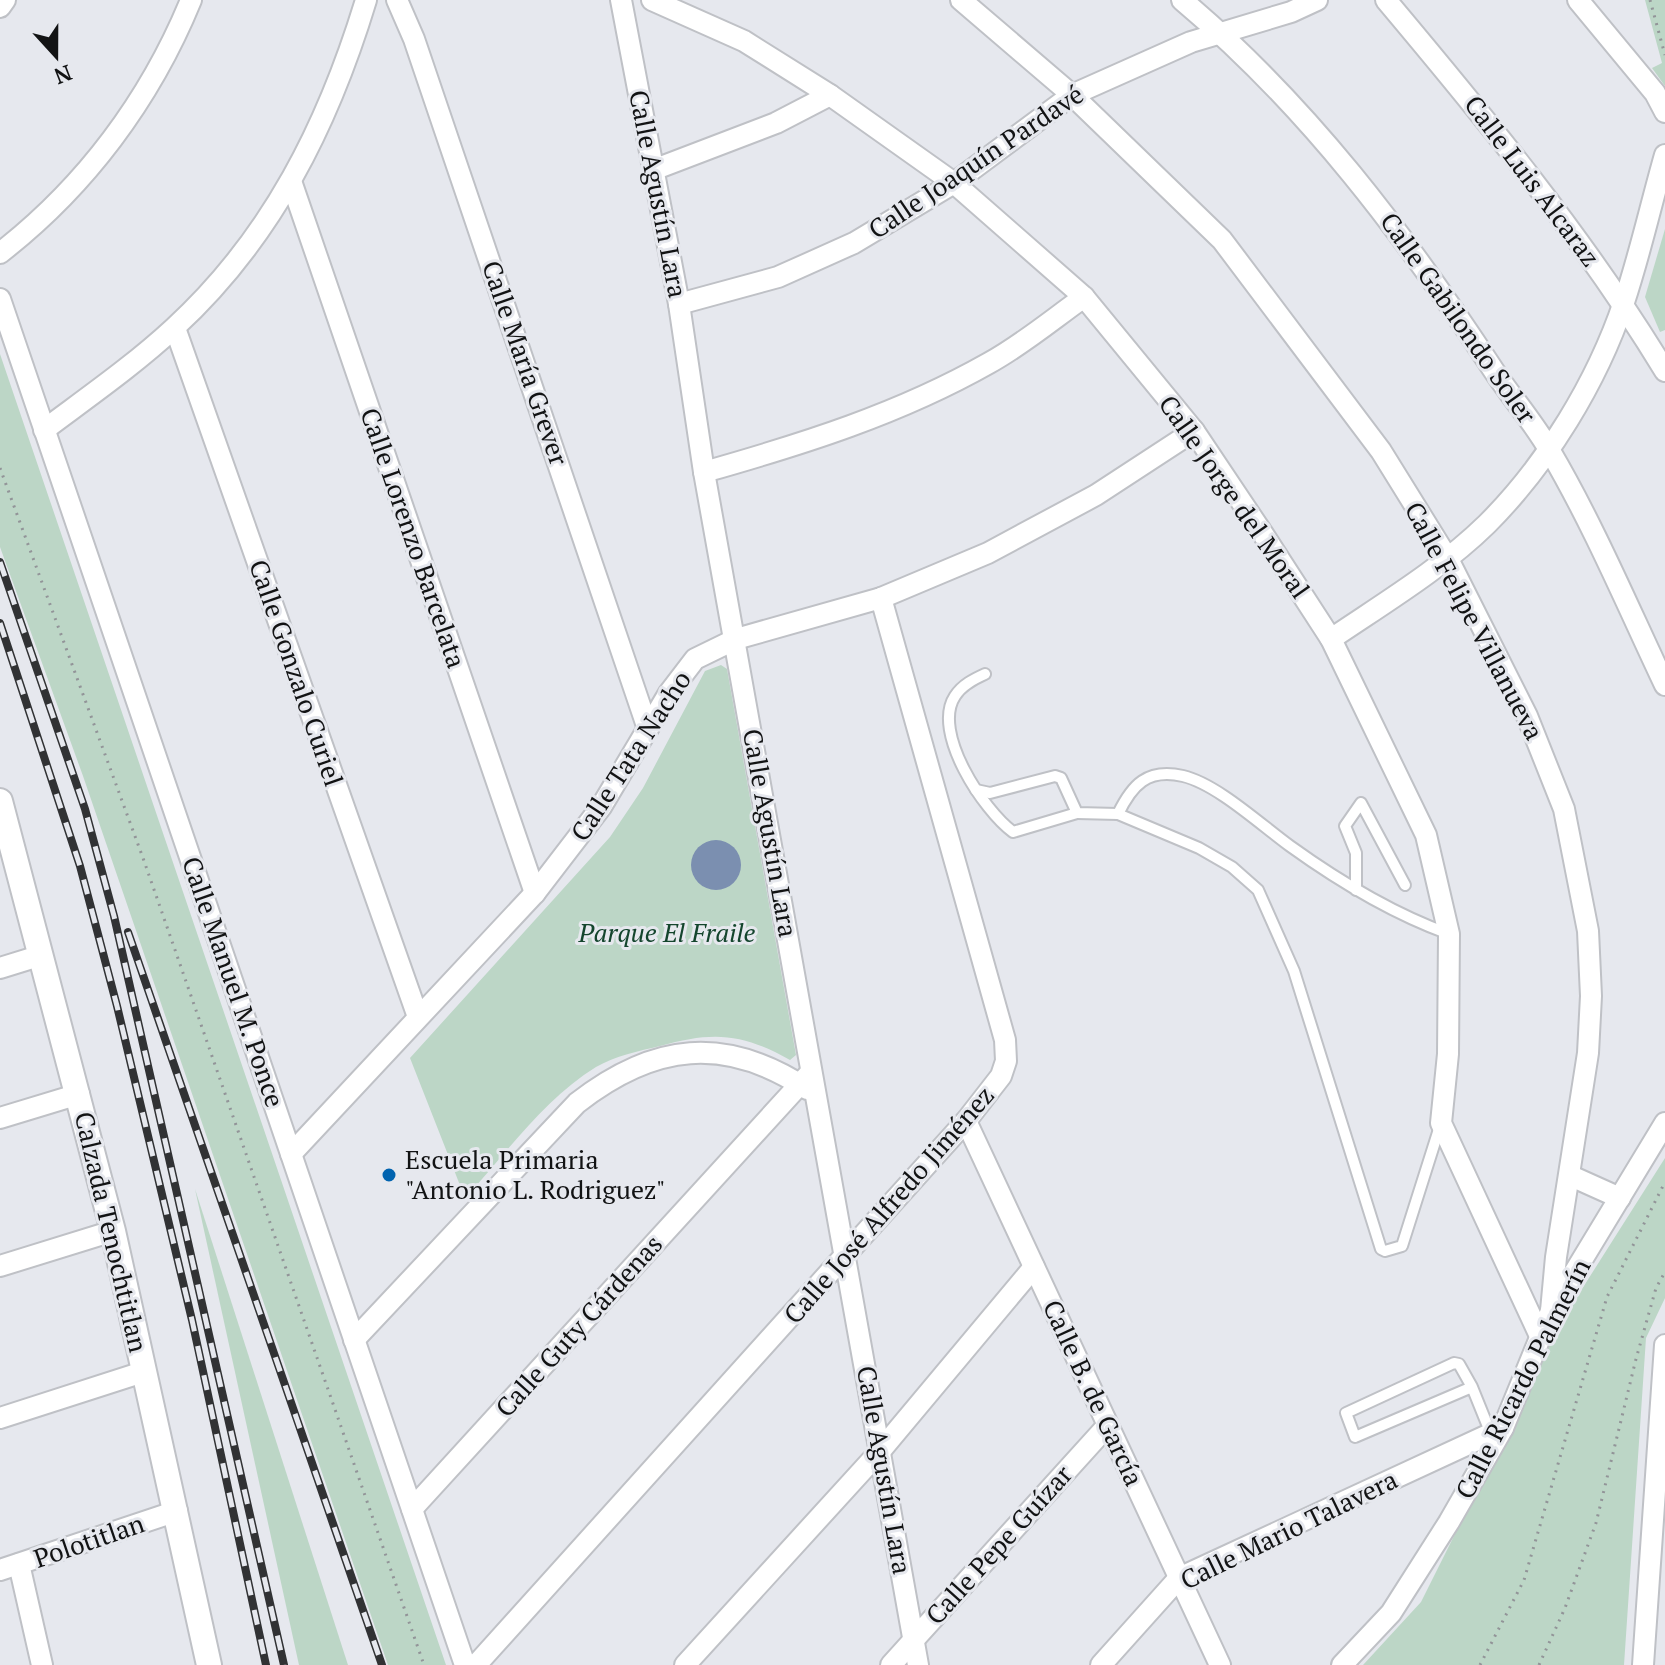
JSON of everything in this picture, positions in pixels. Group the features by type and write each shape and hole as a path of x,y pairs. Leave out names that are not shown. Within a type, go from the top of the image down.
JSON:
{"street":[{"path":"0,7 5,0"},
{"path":"0,253 70,193 105,149 149,86 191,0"},
{"path":"44,430 175,328 229,268 292,184 348,59 366,0"},
{"name":"Calle María Grever","path":"397,0 424,69 648,729"},
{"name":"Calle Agustín Lara","path":"621,0 679,304 704,472 736,639 809,1084 847,1257 918,1665"},
{"name":"Calle Jorge del Moral","path":"652,0 744,41 830,95 954,183 1084,297 1194,431 1331,639 1426,835 1449,934 1448,1054 1441,1123"},
{"name":"Calle Felipe Villanueva","path":"961,0 1072,95 1222,240 1381,451 1448,559 1545,756 1564,809 1576,863 1588,931 1591,996 1588,1053 1556,1257 1551,1311"},
{"name":"Calle Gabilondo Soler","path":"1182,0 1223,34 1309,123 1424,264 1549,449 1607,560 1665,685"},
{"name":"Calle Joaquín Pardavé","path":"679,304 778,277 854,243 954,183 1072,95 1143,61 1291,12 1317,0"},
{"name":"Calle Luis Alcaraz","path":"1386,0 1502,139 1623,303 1665,371"},
{"path":"1578,0 1655,93 1665,112"},
{"path":"653,170 776,123 830,95"},
{"path":"1331,639 1448,559 1488,524 1549,449 1591,376 1623,303 1665,155"},
{"name":"Calle Lorenzo Barcelata","path":"292,184 535,893"},
{"path":"704,472 822,439 948,385 992,361 1084,297"},
{"name":"Calle Manuel M. Ponce","path":"0,299 465,1665"},
{"name":"Calle Gonzalo Curiel","path":"175,328 418,1017"},
{"name":"Calle Tata Nacho","path":"291,1154 535,893 601,807 695,659 736,639 881,598 1025,536 1096,495 1194,431"},
{"name":"Calle José Alfredo Jiménez","path":"476,1665 847,1257 966,1121 1001,1076 1006,1061 1005,1040 881,598"},
{"name":"Calzada Tenochtitlan","path":"2,815 42,955 113,1231 209,1665"},
{"path":"0,968 42,955"},
{"path":"354,1340 577,1103 612,1079 666,1058 717,1052 756,1061 809,1084"},
{"name":"Calle Guty Cárdenas","path":"412,1509 809,1084"},
{"path":"0,1118 79,1094"},
{"name":"Calle B. de García","path":"966,1121 1220,1665"},
{"path":"1441,1123 1540,1336"},
{"name":"Calle Ricardo Palmerín","path":"1342,1665 1401,1600 1497,1431 1551,1311 1665,1123"},
{"path":"1571,1176 1620,1198"},
{"path":"0,1266 113,1231"},
{"path":"685,1665 881,1450 1034,1267"},
{"path":"1643,1665 1665,1345"},
{"path":"0,1418 143,1372"},
{"name":"Calle Pepe Guízar","path":"891,1665 1108,1425"},
{"name":"Calle Mario Talavera","path":"1101,1665 1179,1578 1497,1431"},
{"name":"Polotitlan","path":"10,1567 177,1511"},
{"path":"10,1567 42,1665"}],"lane":[{"path":"985,674 955,695 950,716 960,762 976,790 1013,832 1077,813 1118,814 1214,855 1258,890 1294,971 1381,1249 1385,1251 1402,1246 1441,1123"},
{"path":"1118,814 1138,781 1152,775 1185,776 1212,790 1356,890 1402,917 1449,934"},
{"path":"976,790 990,793 1055,776 1061,778 1077,813"},
{"path":"1356,890 1356,853 1345,826 1361,803 1405,885"},
{"path":"1472,1387 1355,1437 1346,1420 1346,1413 1454,1363 1459,1364 1497,1431"}],"path":[{"path":"1650,0 1665,55"},
{"path":"0,468 143,858 424,1665"},
{"path":"1480,1665 1524,1580 1607,1297 1665,1182"},
{"path":"1539,1665 1565,1608 1596,1523 1636,1359 1656,1288 1665,1272"}],"green space":[{"path":"1645,0 1665,0 1665,86 1652,68 1662,63"},
{"path":"1665,229 1665,330 1660,332 1645,297"},
{"path":"0,354 446,1665 388,1665 83,776 0,547"},
{"name":"Parque El Fraile","path":"721,665 727,669 796,1055 790,1060 757,1044 712,1037 679,1041 611,1060 596,1067 560,1094 465,1198 410,1058 610,837 643,788 705,671"},
{"path":"1665,1158 1665,1298 1646,1338 1624,1665 1363,1665 1421,1602 1561,1322"},
{"path":"195,1189 348,1665 299,1665"}],"water":[{"path":"716,840 734,847 741,865 734,883 716,890 698,883 691,865 698,847"}],"railway":[{"path":"0,562 85,809 114,916 284,1665"},
{"path":"0,623 80,866 117,1006 192,1320 266,1665"},
{"path":"128,932 382,1665"}],"place":[{"name":"Escuela Primaria \"Antonio L. Rodriguez\"","path":"389,1175"}]}
